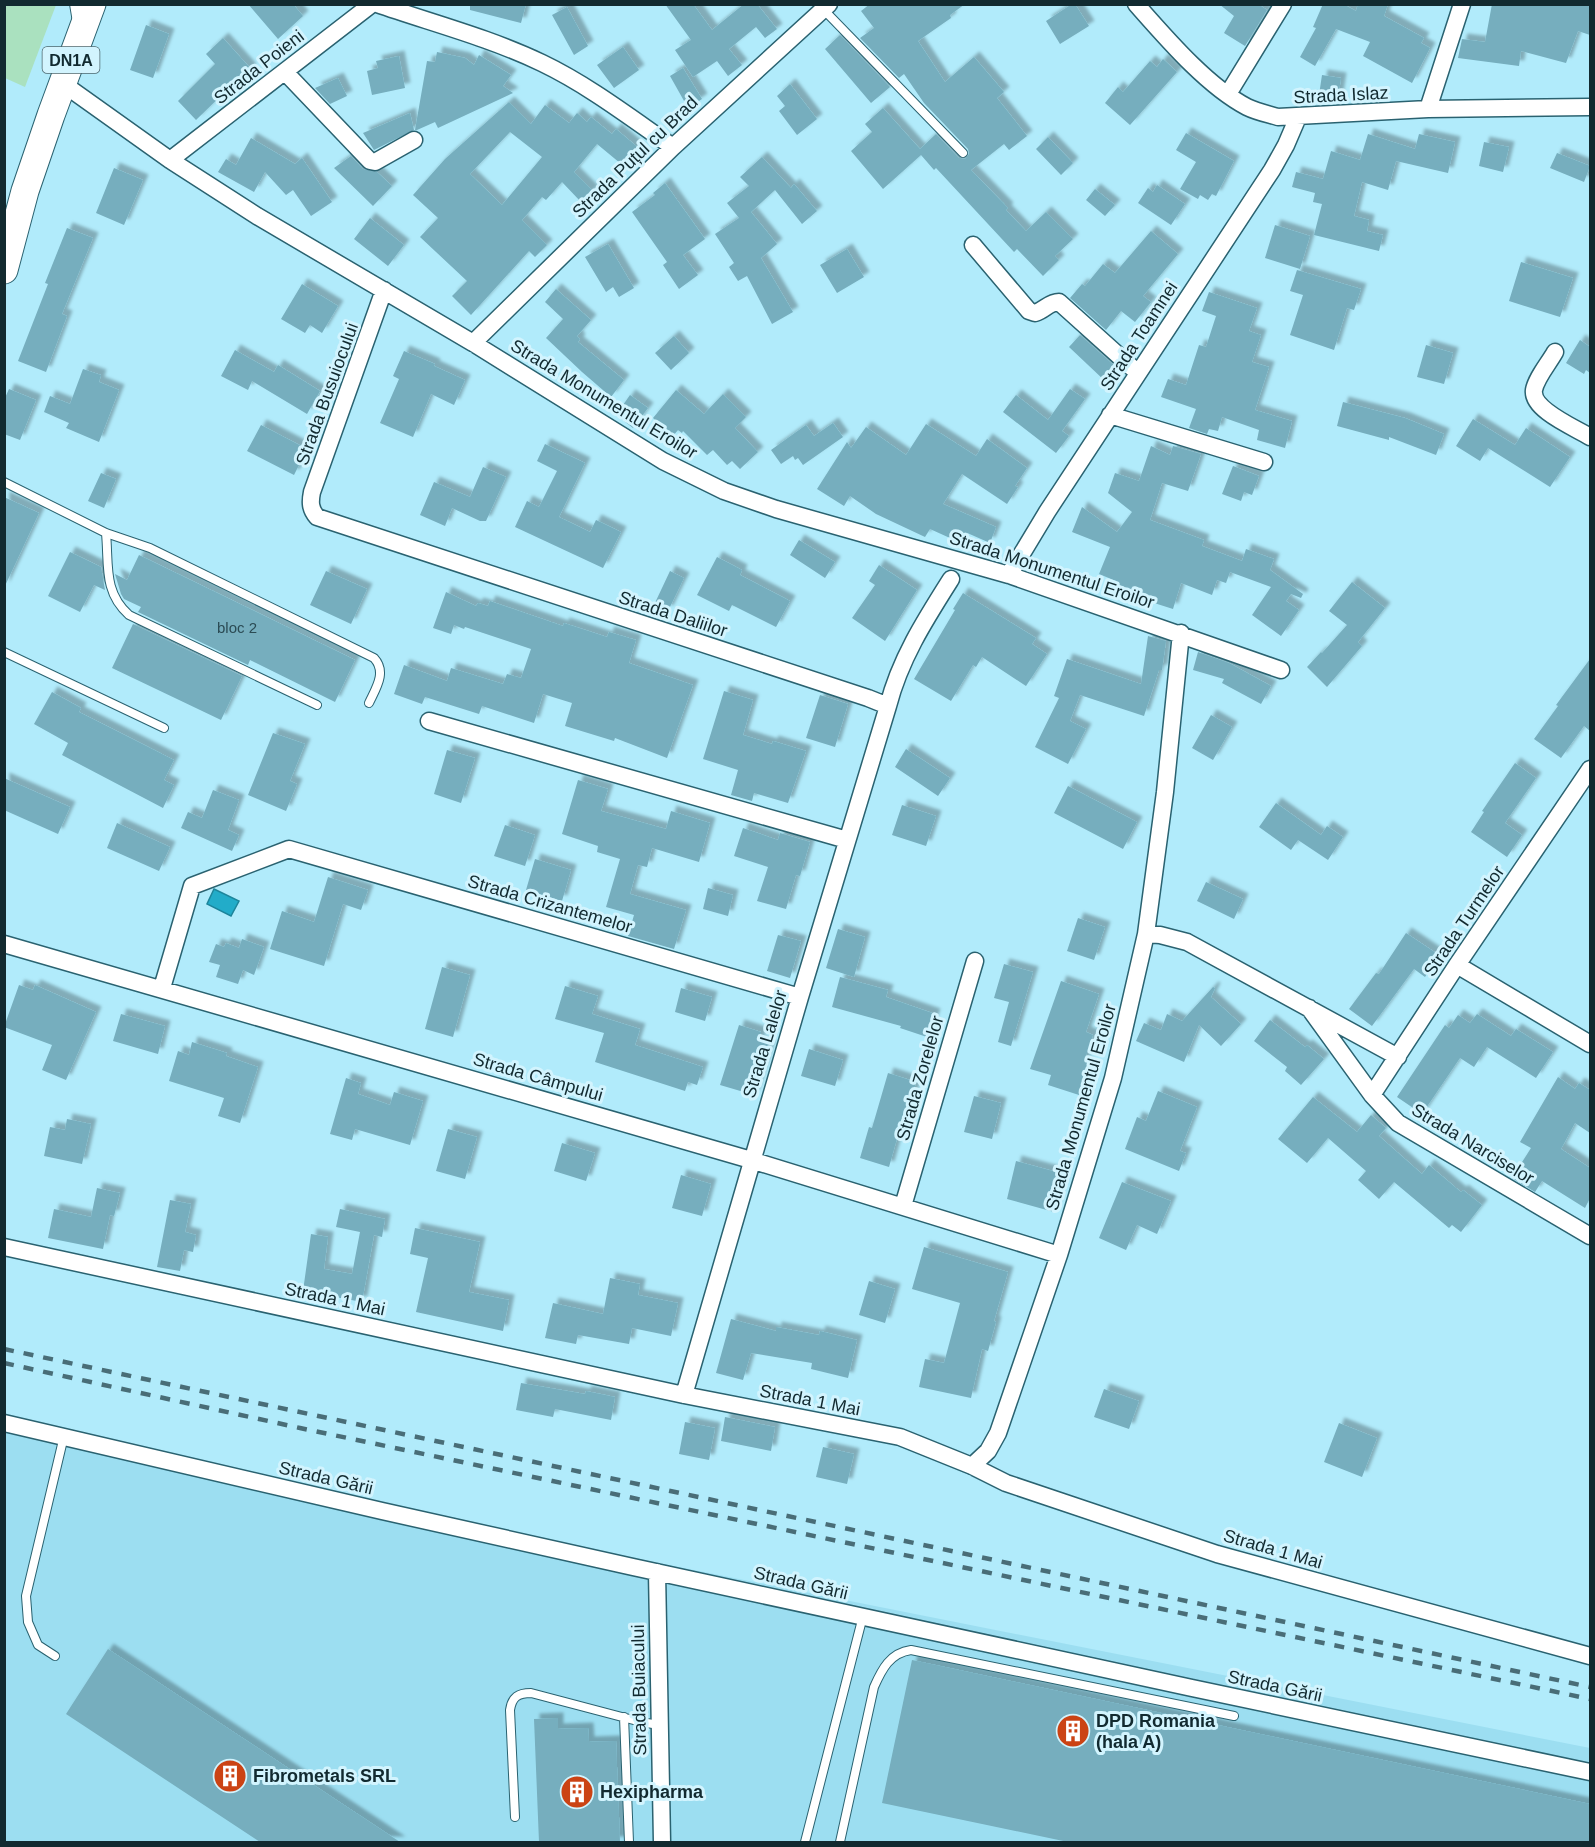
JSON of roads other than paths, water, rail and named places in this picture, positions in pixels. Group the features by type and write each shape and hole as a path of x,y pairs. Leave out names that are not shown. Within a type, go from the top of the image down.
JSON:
{"main road":[{"name":"DN1A","path":"5,267 25,191 92,4"},
{"name":"DN1A","path":"5,230 25,191"}],"street":[{"name":"Strada Poieni","path":"170,160 285,72 356,12 372,4"},
{"path":"377,4 504,47 541,62 567,75 673,147"},
{"name":"Strada Islaz","path":"1137,4 1175,48 1228,94 1258,112 1278,117 1428,109 1590,107"},
{"path":"1228,94 1283,4"},
{"path":"1428,109 1462,4"},
{"name":"Strada Puțul cu Brad","path":"473,342 673,147 826,7"},
{"path":"285,72 370,161 375,162 414,140"},
{"name":"Strada Monumentul Eroilor","path":"62,83 170,160 257,216 473,342 663,461 724,491 776,509 1009,575 1181,633 1281,670"},
{"name":"Strada Toamnei","path":"1009,575 1047,512 1272,170 1298,117"},
{"path":"973,245 1029,311 1035,314 1054,302 1059,302 1138,373"},
{"name":"Strada Busuiocului","path":"312,512 310,502 312,492 384,290"},
{"path":"1555,352 1534,388 1534,396 1538,405 1546,411 1590,437"},
{"path":"1110,415 1264,462"},
{"name":"Strada Daliilor","path":"312,512 317,518 325,521 888,706"},
{"path":"888,706 895,681 910,646 951,579"},
{"name":"Strada Monumentul Eroilor","path":"972,1466 988,1451 998,1433 1059,1255 1113,1078 1146,934 1165,792 1181,633"},
{"name":"Strada Lalelor","path":"684,1395 751,1160 888,706"},
{"path":"429,721 847,840"},
{"name":"Strada Turmelor","path":"1372,1095 1457,965 1590,770"},
{"name":"Strada Crizantemelor","path":"162,988 192,886 289,849 800,997"},
{"name":"Strada Narciselor","path":"1146,934 1160,934 1187,942 1398,1057"},
{"name":"Strada Câmpului","path":"4,944 751,1160 1059,1255"},
{"name":"Strada Zorelelor","path":"903,1206 975,961"},
{"path":"1457,965 1590,1044"},
{"name":"Strada Narciselor","path":"1309,1008 1372,1095 1398,1123 1590,1236"},
{"name":"Strada 1 Mai","path":"4,1247 684,1395 900,1437 972,1466 1006,1483 1217,1554 1590,1656"},
{"name":"Strada Gării","path":"4,1423 370,1509 1590,1772"},
{"name":"Strada Buiacului","path":"657,1572 662,1842"}],"lane":[{"path":"74,4 79,39"},
{"path":"826,7 963,153"},
{"path":"4,482 106,533 150,548 374,658 380,664 381,670 369,703"},
{"path":"106,533 109,584 119,606 129,615 317,705"},
{"path":"4,652 164,728"},
{"path":"54,1656 38,1645 28,1622 26,1596 64,1436"},
{"path":"805,1842 862,1616"},
{"path":"840,1842 874,1687 883,1666 900,1652 911,1650 1233,1716"},
{"path":"515,1817 510,1710 516,1696 521,1693 531,1693 659,1725"},
{"path":"624,1718 628,1842"}],"railway":[{"path":"4,1349 1590,1687"},
{"path":"4,1363 300,1428 1590,1699"}],"place":[{"name":"DPD Romania (hala A)","path":"1073,1731"},
{"name":"Fibrometals SRL","path":"230,1776"},
{"name":"Hexipharma","path":"577,1792"}]}
